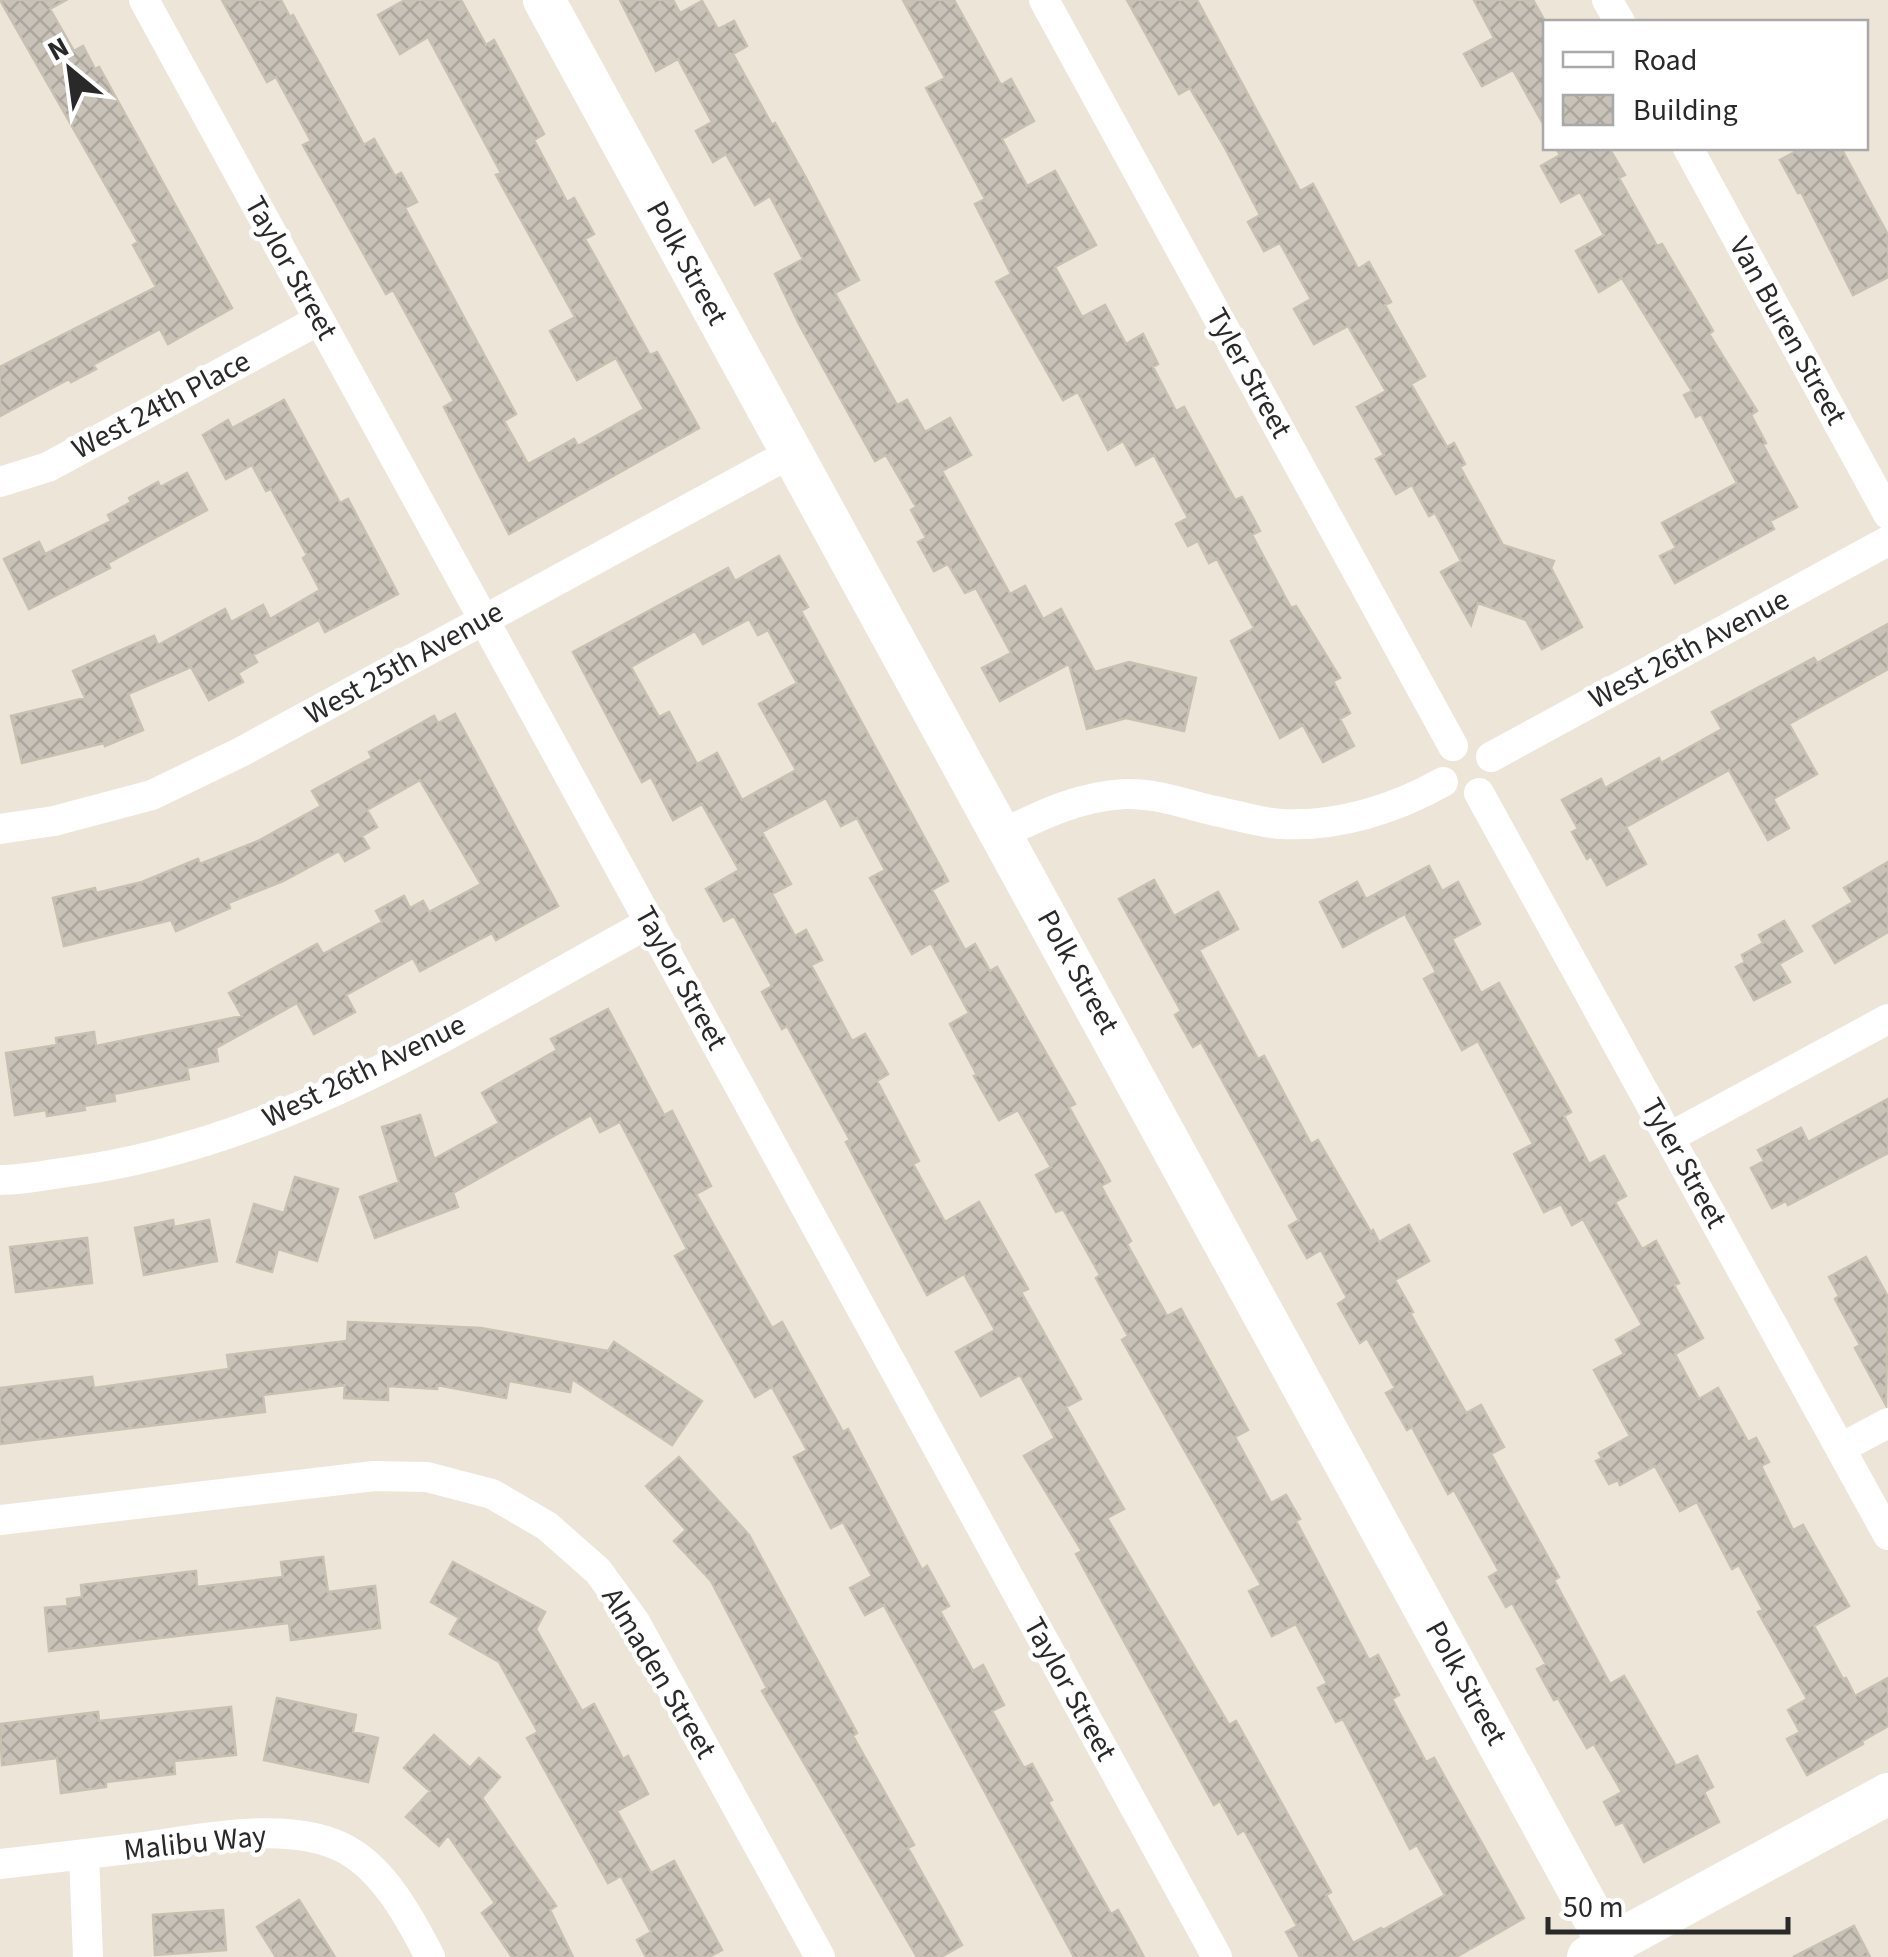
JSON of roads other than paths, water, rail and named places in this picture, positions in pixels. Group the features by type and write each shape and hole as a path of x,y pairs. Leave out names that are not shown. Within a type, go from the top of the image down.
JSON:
{"street":[{"name":"Taylor Street","path":"144,0 1217,1957"},
{"name":"Polk Street","path":"544,0 1002,834 1599,1951"},
{"name":"Tyler Street","path":"1044,0 1453,746"},
{"name":"Van Buren Street","path":"1689,150 1888,514"},
{"name":"West 24th Place","path":"0,482 48,466 319,320"},
{"name":"West 25th Avenue","path":"0,829 54,821 152,795 241,752 791,453"},
{"name":"West 26th Avenue","path":"1491,757 1888,541"},
{"path":"1474,743 1491,757 1492,777 1479,792 1462,796 1443,782 1440,763 1453,746 1474,743"},
{"path":"1002,834 1052,810 1124,794 1162,796 1280,824 1322,822 1367,815 1443,782"},
{"name":"Tyler Street","path":"1479,792 1888,1535"},
{"name":"West 26th Avenue","path":"0,1180 111,1167 190,1147 271,1120 340,1090 650,922"},
{"path":"1670,1137 1888,1019"},
{"path":"1841,1448 1888,1423"},
{"name":"Almaden Street","path":"0,1520 374,1476 427,1477 492,1494 547,1526 598,1571 636,1622 820,1957"},
{"path":"1599,1951 1888,1794"},
{"name":"Malibu Way","path":"0,1864 256,1832 302,1836 347,1850 384,1882 430,1957"},
{"name":"Malibu Way","path":"84,1854 88,1957"}]}
